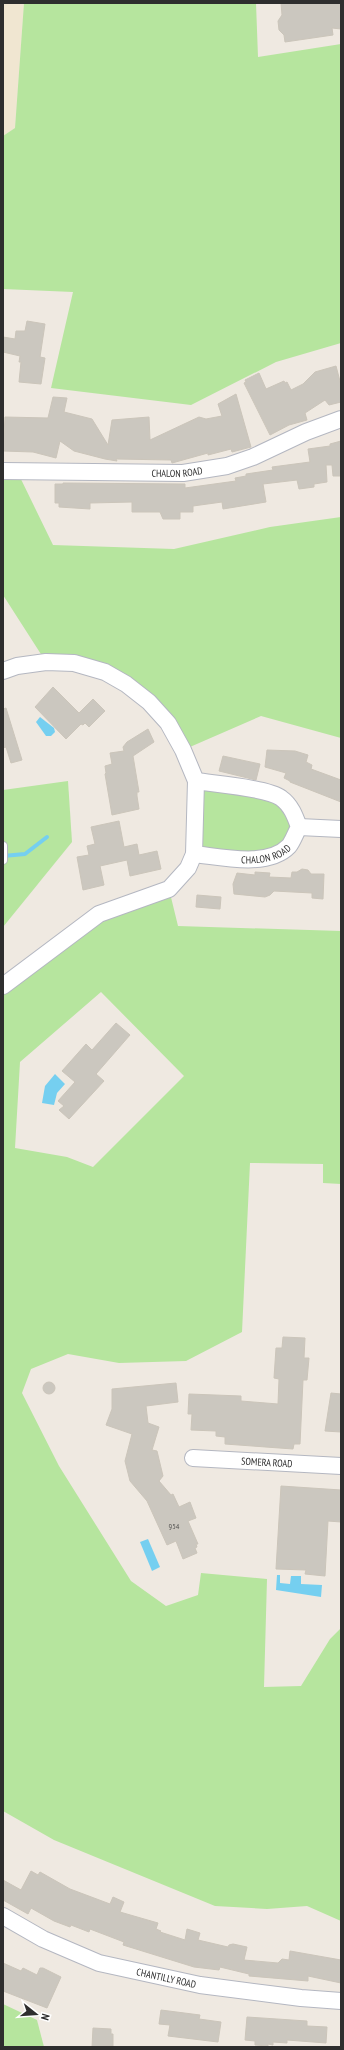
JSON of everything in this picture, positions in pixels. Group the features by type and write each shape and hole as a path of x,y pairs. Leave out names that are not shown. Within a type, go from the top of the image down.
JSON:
{"street":[{"name":"CHALON ROAD","path":"3,471 183,473 227,466 253,457 306,432 341,418"},
{"path":"3,671 17,666 46,662 74,663 105,672 126,684 149,702 168,723 183,750 196,781 194,854 188,868 169,890 99,914 3,986"},
{"path":"196,781 266,792 281,797 292,809 299,827 341,829"},
{"name":"CHALON ROAD","path":"194,854 259,860 275,856 290,846 299,827"},
{"name":"SOMERA ROAD","path":"193,1458 341,1466"},
{"name":"CHANTILLY ROAD","path":"3,1916 42,1939 99,1963 200,1985 301,1998 341,2001"}],"lane":[{"path":"3,860 4,849"}],"shaded area":[{"path":"3,3 24,3 15,128 3,136"}],"green space":[{"path":"24,3 256,3 258,57 341,44 341,343 276,362 191,405 51,388 73,292 3,289 3,136 15,128"},
{"path":"3,471 17,471 53,545 174,549 270,527 341,517 341,738 261,716 183,750 126,684 46,662 3,595"},
{"path":"68,781 72,842 3,927 3,790"},
{"path":"196,781 267,792 299,827 275,857 194,854"},
{"path":"169,889 178,926 341,931 341,1184 323,1183 323,1164 250,1163 242,1332 186,1361 119,1363 68,1354 31,1369 22,1393 59,1466 131,1581 166,1606 198,1595 201,1573 267,1579 264,1687 301,1686 330,1639 341,1628 341,1921 307,1906 267,1909 215,1906 54,1840 3,1811 3,986 82,926","holes":["101,992 184,1076 93,1167 67,1157 15,1148 20,1062"]},
{"path":"3,2004 37,2020 44,2047 3,2047"}],"water":[{"path":"40,717 54,728 55,732 51,736 46,736 36,722"},
{"path":"55,1074 65,1084 57,1093 54,1105 42,1103 45,1086"},
{"path":"148,1539 160,1567 152,1571 140,1542"},
{"path":"277,1575 280,1575 280,1583 290,1584 291,1576 301,1576 301,1584 322,1585 321,1597 276,1590"}],"building":[{"path":"281,3 341,3 341,29 332,28 333,35 285,42 284,35 279,30 278,21 282,15"},
{"path":"27,321 45,324 40,357 45,358 41,384 19,382 21,362 19,362 20,356 3,352 3,337 15,339 16,331 25,331"},
{"path":"336,366 341,385 341,402 329,405 325,400 305,413 307,420 289,425 270,435 244,383 246,382 245,380 259,373 266,389 284,381 285,383 287,382 291,390 303,384 315,372"},
{"path":"236,394 251,447 232,452 231,449 208,455 208,453 172,463 171,460 116,459 117,461 105,459 74,451 60,441 56,458 33,452 3,451 5,417 48,418 53,397 67,398 64,412 92,419 108,445 112,420 149,417 150,440 199,417 206,419 222,416 218,404"},
{"path":"341,441 341,476 333,476 332,465 326,465 327,482 314,484 314,487 299,489 297,480 263,484 266,502 223,509 222,502 193,506 193,512 180,512 180,519 163,519 160,512 132,512 132,502 90,503 90,509 59,507 59,503 55,503 55,484 185,484 185,488 236,481 235,478 246,476 246,474 273,470 272,467 310,462 308,449 330,446 330,444"},
{"path":"53,687 79,713 93,699 105,711 89,727 85,723 83,725 81,724 66,739 35,707"},
{"path":"6,708 22,760 11,763 6,747 3,748 3,709"},
{"path":"148,729 154,742 133,756 139,792 137,792 137,796 139,809 112,815 105,774 105,766 112,764 110,753 124,751 123,747 127,742"},
{"path":"267,750 295,751 308,755 306,762 312,765 311,769 341,780 341,802 290,782 284,778 286,773 265,767"},
{"path":"223,756 260,764 256,780 219,771"},
{"path":"119,821 124,847 137,844 139,855 157,851 161,869 130,876 127,860 100,866 104,885 83,890 77,857 89,855 87,846 95,844 91,827"},
{"path":"302,869 308,870 311,874 324,874 323,899 312,898 312,893 274,891 265,897 234,894 233,884 237,873 255,875 255,872 270,873 269,877 291,878 292,872 297,872"},
{"path":"197,895 221,897 220,909 196,907"},
{"path":"116,1023 130,1035 96,1074 104,1081 69,1119 59,1110 64,1106 58,1101 75,1082 62,1071 86,1044 92,1050"},
{"path":"283,1337 305,1338 304,1358 309,1358 307,1380 303,1380 300,1444 294,1444 293,1449 225,1444 225,1437 216,1436 216,1431 191,1430 192,1414 188,1414 189,1394 241,1396 241,1401 278,1404 279,1379 274,1378 276,1348 282,1348"},
{"path":"49,1382 53,1384 55,1388 53,1392 49,1394 45,1392 43,1388 45,1384"},
{"path":"176,1383 178,1402 146,1406 148,1423 159,1427 152,1450 157,1451 163,1476 159,1481 171,1495 173,1494 179,1507 190,1502 196,1518 188,1521 198,1544 196,1544 197,1547 195,1548 197,1553 183,1559 176,1541 167,1545 147,1501 130,1481 125,1461 132,1434 106,1425 112,1409 112,1389"},
{"path":"331,1393 341,1394 341,1432 325,1431"},
{"path":"281,1486 341,1490 341,1522 328,1521 325,1576 305,1574 306,1570 276,1569"},
{"path":"31,1871 38,1875 40,1872 70,1889 110,1904 113,1897 124,1902 120,1912 158,1923 156,1929 161,1931 160,1932 185,1940 187,1929 200,1933 198,1940 228,1947 229,1945 233,1944 247,1947 244,1960 278,1963 282,1959 289,1960 290,1951 341,1960 341,1983 308,1976 308,1981 249,1976 249,1974 220,1967 219,1970 194,1967 123,1945 124,1942 90,1929 89,1932 71,1925 70,1927 54,1921 31,1908 28,1914 3,1900 3,1880 21,1890"},
{"path":"3,1963 21,1971 23,1968 37,1975 40,1968 43,1968 61,1977 47,2008 3,1991"},
{"path":"161,2010 200,2015 199,2019 221,2022 218,2042 168,2036 170,2025 159,2024"},
{"path":"247,2017 307,2021 307,2026 327,2027 326,2043 287,2040 287,2043 273,2042 273,2045 268,2044 268,2046 255,2045 255,2041 245,2040"},
{"path":"93,2028 111,2029 111,2034 113,2034 113,2046 92,2047"}],"waterway":[{"path":"3,856 25,854 47,837"}]}
